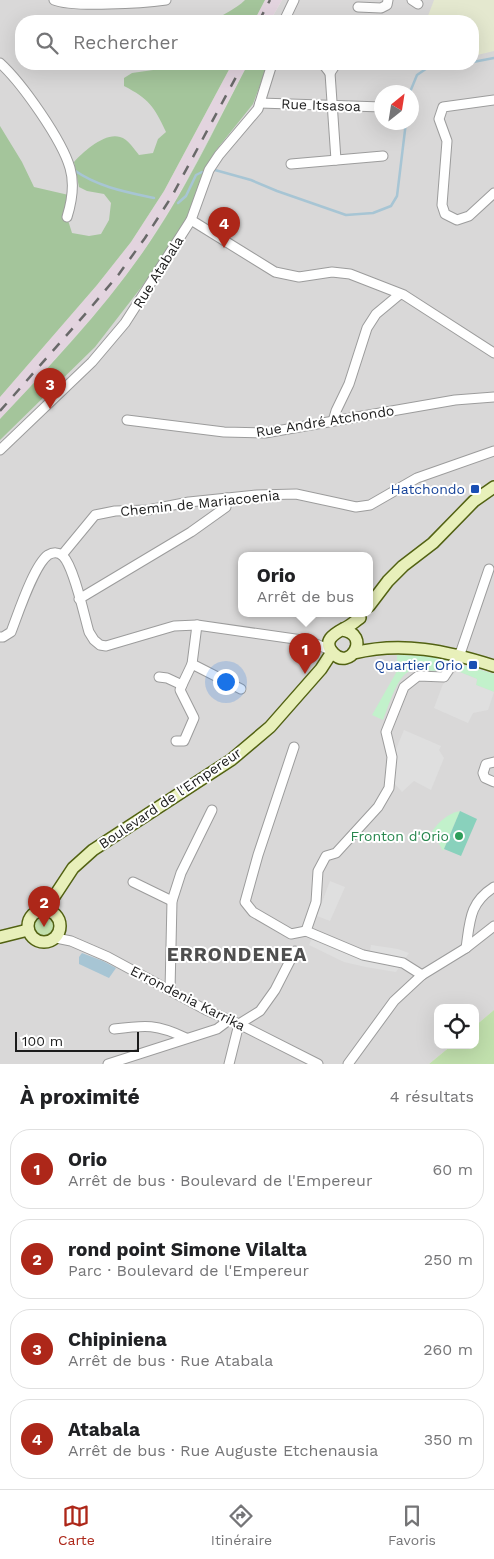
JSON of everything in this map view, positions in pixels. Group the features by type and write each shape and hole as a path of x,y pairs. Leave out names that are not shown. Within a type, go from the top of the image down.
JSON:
{"main road":[{"path":"373,601 388,581 403,566 433,543 474,501 494,487"},
{"path":"334,653 329,643 331,636 361,617"},
{"path":"354,653 357,644 355,638 362,617"},
{"path":"342,630 347,630 355,638 376,648 431,649 458,654 494,666"},
{"name":"Boulevard de l'Empereur","path":"28,930 31,916 38,911 46,909 73,868 93,850 231,760 270,728 334,653 346,658 354,653 376,648"},
{"path":"0,937 28,930 32,937 40,942 48,942 56,938 61,924 53,912 46,909"}],"street":[{"path":"54,0 60,3 82,4 166,0"},
{"path":"287,15 294,0"},
{"path":"358,6 381,8 387,5 388,0"},
{"path":"0,63 12,74 54,135 68,162 73,196 67,217"},
{"name":"Rue Atabala","path":"0,450 92,362 125,324 191,220 209,170 219,155 258,109 270,70"},
{"path":"328,70 330,73 336,160"},
{"path":"494,100 443,107 439,119 446,141 442,205 445,214 457,220 469,216 494,193"},
{"name":"Rue Itsasoa","path":"260,102 374,107"},
{"path":"291,164 383,156"},
{"path":"191,220 274,272 299,276 332,272 350,274 400,294 494,353"},
{"path":"333,422 336,411 349,384 367,328 376,314 400,294"},
{"name":"Rue André Atchondo","path":"127,420 232,432 265,433 456,400 494,396"},
{"name":"Chemin de Mariacoenia","path":"62,555 95,515 115,511 148,510 188,502 296,494 356,506 370,505 417,478 494,451"},
{"path":"79,599 191,532 226,507 227,498"},
{"path":"0,637 11,632 37,570 48,555 56,553 62,555 70,567 90,632 94,640 100,645 112,646 174,626 197,625 309,641 334,653"},
{"path":"306,931 316,902 318,871 326,856 336,854 378,807 389,788 392,757 386,732 404,687 418,676 444,677 461,651 489,569"},
{"path":"176,741 184,741 194,718 180,690 192,664 197,625"},
{"path":"309,641 331,636"},
{"path":"192,664 241,689"},
{"path":"159,678 167,678 182,685"},
{"path":"294,747 245,902 253,912 291,934 306,931 363,955 402,963 422,975"},
{"path":"494,762 486,764 483,772 485,778 494,782"},
{"path":"170,990 172,901 181,873 212,810"},
{"path":"134,882 172,901"},
{"path":"466,948 471,916 476,902 484,893 494,887"},
{"path":"348,1064 394,1001 422,975 466,948 494,926"},
{"name":"Errondenia Karrika","path":"56,938 71,941 108,957 206,1010 239,1024 318,1064"},
{"path":"229,1064 239,1024 260,1011 275,990 295,951"},
{"path":"108,1064 137,1059 186,1038 217,1030 229,1020"},
{"path":"114,1029 145,1025 171,1031 186,1038"}],"shaded area":[{"path":"0,0 265,0 257,15 15,15 15,70 228,70 0,397"},
{"path":"265,0 282,0 273,15 257,15"},
{"path":"282,0 494,0 494,1010 479,1023 479,1004 434,1004 434,1049 447,1049 429,1064 0,1064 0,419 108,299 143,252 177,198 245,70 479,70 479,15 273,15"},
{"path":"229,70 245,70 177,198 143,252 108,299 0,419 0,397 97,285 131,242 164,191"},
{"path":"457,671 477,679 476,685 494,692 488,710 473,713 468,723 434,708 443,684"},
{"path":"404,730 441,746 439,750 444,758 431,790 414,781 402,792 394,783 396,749"},
{"path":"330,881 345,887 330,921 317,916"},
{"path":"314,934 363,955 370,951 371,945 398,949 409,953 396,972 366,967 344,962 309,945"}],"green space":[{"path":"245,0 265,0 257,15 224,15"},
{"path":"434,0 494,0 494,51 479,55 479,15 428,15"},
{"path":"153,70 229,70 164,191 131,242 97,285 0,397 0,126 22,162 34,187 73,196 67,217 72,233 89,236 101,234 109,220 111,203 104,194 87,191 79,187 74,162 101,140 114,136 126,140 139,155 153,153 158,139 166,132 150,104 124,86 124,78 132,73"},
{"path":"245,70 266,70 253,104 217,149 206,166 184,225 143,285 95,347 0,440 0,419 56,359 127,274 158,230 198,160"},
{"path":"397,655 445,657 447,661 439,670 414,670 408,672 396,687 383,720 372,715 397,671"},
{"path":"459,665 494,674 494,692 476,685 477,679 457,671 456,669"},
{"path":"460,811 443,851 432,831 444,818"},
{"name":"Fronton d'Orio","path":"460,811 477,819 461,856 444,849"},
{"path":"44,910 56,914 60,926 56,938 44,942 32,938 28,926 32,914"},
{"path":"494,1010 494,1064 429,1064 447,1049 479,1049 479,1023"}],"water":[{"path":"82,953 116,968 109,978 79,964 79,957"}],"waterway":[{"path":"479,61 494,58"},
{"path":"413,85 417,75 424,70"},
{"path":"215,170 251,180 346,215 373,213 391,206 397,196 405,130"},
{"path":"74,170 102,185 154,198"},
{"path":"178,203 186,196 196,175 202,172"}],"railway":[{"path":"262,15 270,0"},
{"path":"0,411 119,274 145,238 172,196 240,70"}],"place":[{"name":"Atabala","path":"224,248"},
{"name":"Chipiniena","path":"50,409"},
{"name":"Hatchondo","path":"475,489"},
{"name":"Quartier Orio","path":"473,665"},
{"name":"Orio","path":"305,674"},
{"name":"Fronton d'Orio","path":"459,836"},
{"name":"rond point Simone Vilalta","path":"44,927"}],"district":[{"name":"ERRONDENEA","path":"237,954"}]}
